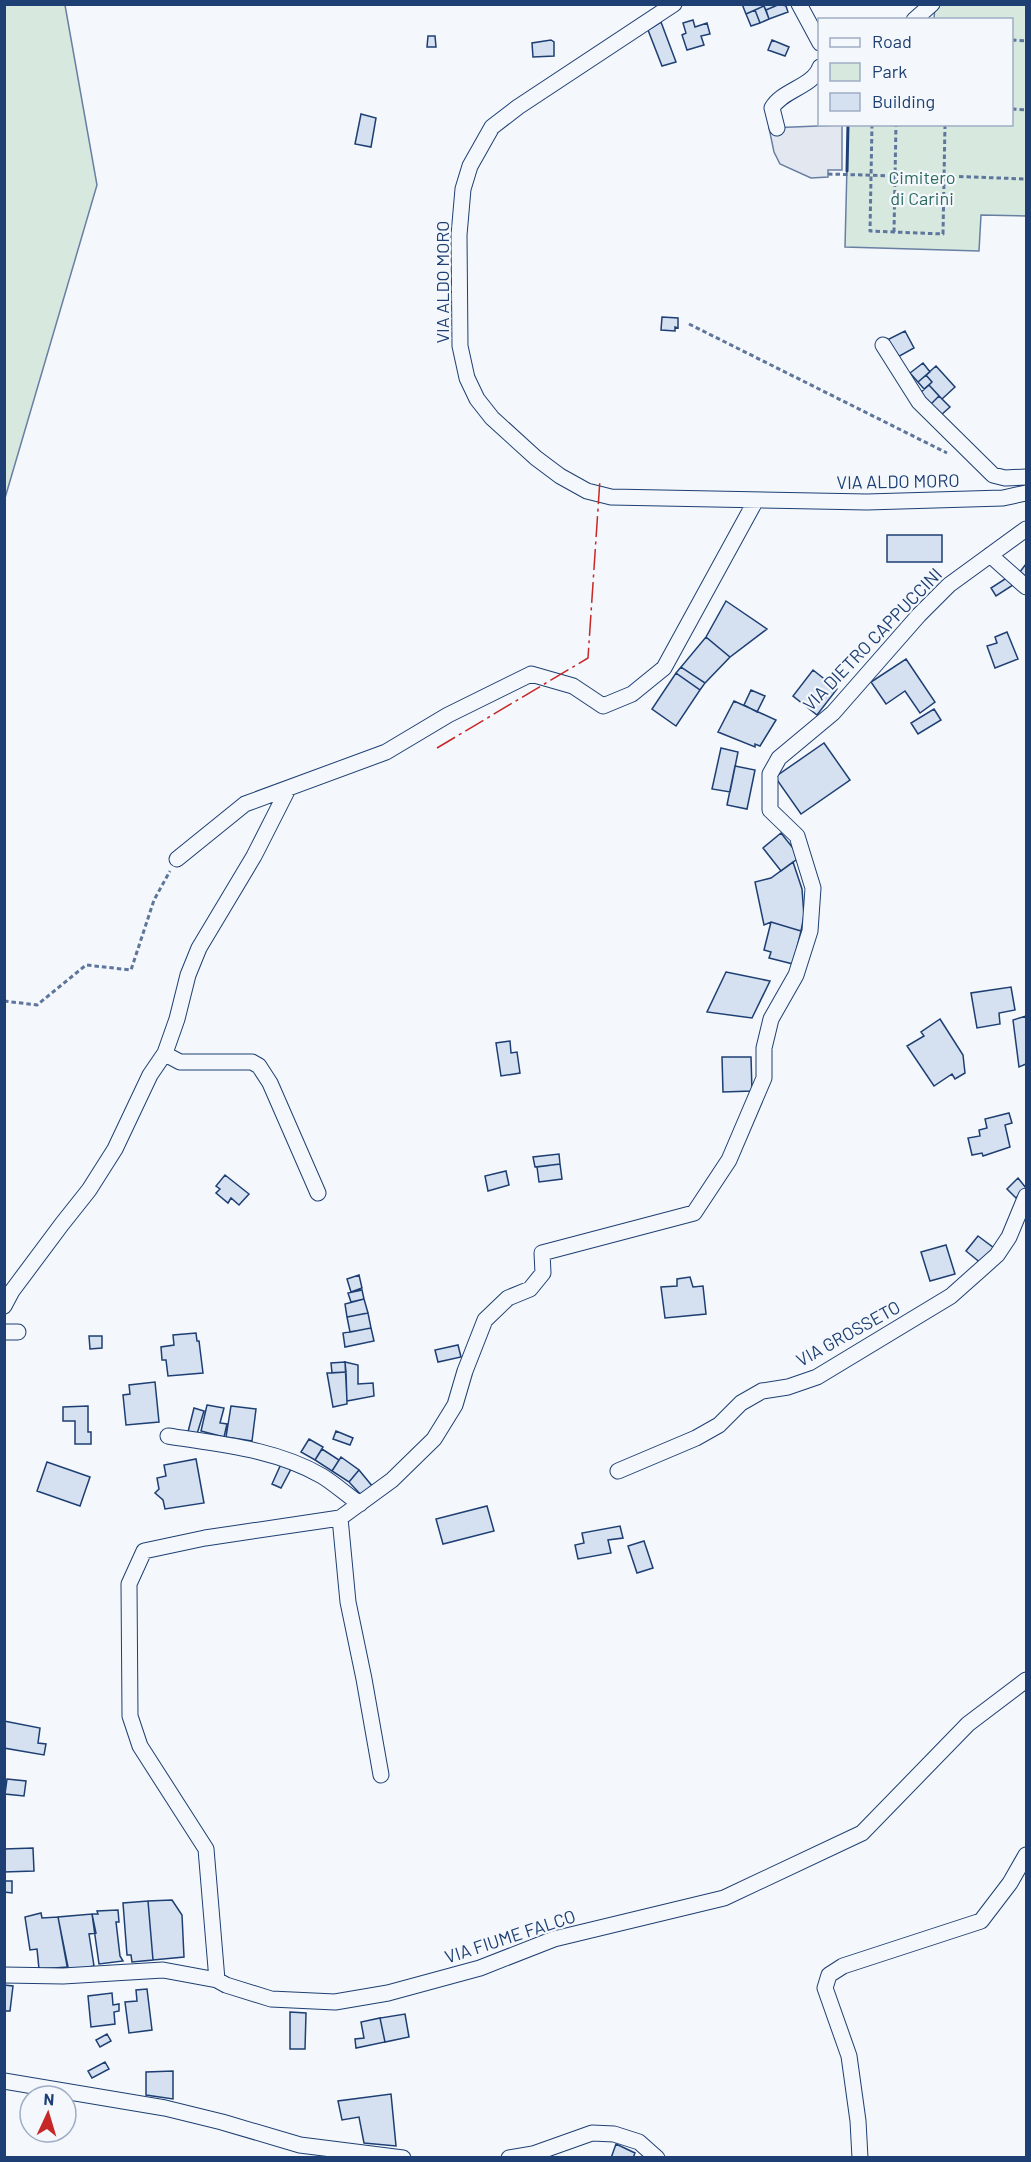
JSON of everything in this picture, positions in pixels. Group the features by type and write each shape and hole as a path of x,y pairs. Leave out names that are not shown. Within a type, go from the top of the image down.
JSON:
{"street":[{"name":"VIA ALDO MORO","path":"674,4 518,107 492,127 470,166 463,189 459,235 460,346 467,378 477,399 492,418 536,458 560,476 587,491 611,497 867,502 1003,498 1026,493"},
{"path":"799,4 818,39"},
{"path":"916,18 932,4"},
{"path":"777,128 772,108 776,101 818,72"},
{"path":"883,345 919,402 993,475 1005,478 1026,477"},
{"path":"177,860 245,804 386,752 448,715 531,674 573,686 603,706 632,694 664,668 756,500"},
{"name":"VIA DIETRO CAPPUCCINI","path":"217,1980 206,1849 140,1746 130,1716 129,1584 144,1551 205,1538 340,1518 392,1480 434,1439 455,1405 465,1371 485,1320 508,1298 530,1289 543,1273 542,1253 694,1213 729,1160 764,1078 764,1048 771,1019 795,975 810,931 813,888 796,836 770,810 770,774 779,758 833,713 949,585 1026,529"},
{"path":"990,555 1026,587"},
{"path":"4,1306 62,1224 90,1190 115,1149 150,1075 165,1054 199,948 254,856 288,789"},
{"path":"165,1054 180,1062 252,1062 259,1066 270,1083 318,1193"},
{"name":"VIA GROSSETO","path":"618,1472 696,1438 719,1425 741,1403 762,1391 788,1387 817,1377 951,1296 997,1255 1009,1237 1026,1196"},
{"path":"168,1436 249,1449 291,1462 321,1476 360,1504"},
{"path":"340,1518 348,1602 381,1775"},
{"name":"VIA FIUME FALCO","path":"4,1975 63,1976 164,1970 217,1980 271,1999 335,2002 388,1993 480,1968 554,1939 724,1898 862,1833 968,1724 1026,1680"},
{"path":"860,2157 858,2121 849,2056 825,1988 829,1976 843,1966 981,1921 1010,1883 1026,1855"},
{"path":"4,2081 165,2108 300,2145 403,2157"},
{"path":"509,2157 533,2154 592,2133 614,2134 639,2142 657,2157"}],"path":[{"path":"872,126 870,231 943,234 945,126"},
{"path":"894,232 896,126"},
{"path":"828,174 933,177"},
{"path":"944,176 1026,179"},
{"path":"689,324 952,456 972,455"},
{"path":"4,1001 37,1005 86,966 131,970 154,900 177,860"}],"green space":[{"path":"5,4 65,5 97,185 5,498"},
{"name":"Cimitero di Carini","path":"935,5 1026,5 1026,216 981,215 979,251 845,247 848,126 1013,126 1013,18 934,18"}],"shaded area":[{"path":"842,126 842,170 828,170 828,177 811,178 780,164 774,152 769,128"}],"building":[{"path":"742,4 763,4 764,6 746,14"},
{"path":"763,4 780,4 766,10"},
{"path":"780,4 786,6 788,12 769,19 766,10"},
{"path":"764,6 769,19 760,23 755,10"},
{"path":"755,10 760,23 751,26 746,14"},
{"path":"693,20 695,27 707,23 710,34 701,36 704,45 687,50 682,35 686,33 683,23"},
{"path":"661,22 676,62 662,66 648,30"},
{"path":"428,36 435,36 436,47 427,47"},
{"path":"551,40 554,42 554,56 533,57 532,43"},
{"path":"772,40 789,47 785,56 768,50"},
{"path":"361,114 376,118 371,147 355,144"},
{"path":"662,317 678,318 678,328 675,327 675,331 661,330"},
{"path":"905,331 914,348 896,358 887,340"},
{"path":"923,363 930,372 918,382 910,373"},
{"path":"936,366 955,387 942,399 929,385 932,382 926,375"},
{"path":"926,375 932,382 924,389 918,382"},
{"path":"929,385 939,396 931,404 920,393"},
{"path":"939,396 950,407 941,415 931,404"},
{"path":"887,535 942,535 942,562 887,562"},
{"path":"1026,564 1026,578 1019,573"},
{"path":"1008,577 1013,585 996,596 991,588"},
{"path":"726,601 767,629 730,657 706,637"},
{"path":"1007,632 1018,659 995,668 987,646 997,643 995,637"},
{"path":"706,637 730,657 705,683 681,667"},
{"path":"906,659 935,702 920,713 905,691 886,704 871,682"},
{"path":"681,667 705,683 700,690 676,673"},
{"path":"813,670 837,689 817,715 793,696"},
{"path":"676,673 700,690 676,726 652,709"},
{"path":"751,690 765,696 757,712 744,705"},
{"path":"734,701 776,720 760,746 755,744 755,747 718,732"},
{"path":"934,709 941,720 918,734 911,723"},
{"path":"824,743 850,780 801,814 775,777"},
{"path":"721,748 738,752 730,792 712,789"},
{"path":"735,766 755,770 747,809 727,805"},
{"path":"781,833 800,857 781,871 763,848"},
{"path":"793,862 802,889 804,916 801,931 771,922 764,925 755,882 771,878"},
{"path":"771,922 801,931 793,964 769,958 771,952 764,950"},
{"path":"726,972 770,981 752,1018 707,1012"},
{"path":"1011,987 1015,1010 999,1013 1000,1024 977,1028 971,993"},
{"path":"1026,1016 1026,1064 1019,1067 1013,1020"},
{"path":"940,1019 963,1055 965,1073 955,1079 952,1074 934,1086 907,1046 924,1036 921,1032"},
{"path":"510,1041 511,1053 517,1052 520,1073 501,1076 496,1043"},
{"path":"722,1057 751,1057 752,1091 723,1092"},
{"path":"1009,1113 1012,1123 1005,1125 1010,1147 983,1156 982,1153 972,1155 968,1138 980,1136 979,1130 987,1128 985,1119"},
{"path":"559,1154 560,1164 535,1167 533,1157"},
{"path":"560,1164 562,1179 539,1182 537,1167"},
{"path":"506,1171 509,1185 488,1191 485,1176"},
{"path":"225,1175 249,1194 239,1205 231,1198 228,1203 216,1193 220,1189 216,1186"},
{"path":"1018,1178 1026,1188 1016,1198 1007,1189"},
{"path":"978,1236 994,1248 982,1264 966,1251"},
{"path":"946,1245 955,1274 930,1281 921,1252"},
{"path":"359,1275 362,1288 351,1292 347,1279"},
{"path":"690,1277 693,1287 703,1286 706,1314 665,1318 661,1287 677,1286 677,1279"},
{"path":"362,1290 364,1299 351,1302 348,1293"},
{"path":"364,1299 368,1313 347,1317 345,1304"},
{"path":"368,1313 371,1328 350,1332 347,1317"},
{"path":"371,1328 374,1341 345,1347 343,1333"},
{"path":"196,1333 203,1373 168,1376 166,1360 162,1360 161,1347 174,1345 173,1335"},
{"path":"89,1336 102,1336 102,1348 90,1349"},
{"path":"458,1345 461,1357 438,1362 435,1350"},
{"path":"345,1362 346,1372 332,1373 331,1363"},
{"path":"345,1362 358,1365 358,1384 373,1383 374,1396 347,1401"},
{"path":"346,1372 347,1404 333,1407 327,1373"},
{"path":"155,1382 159,1422 126,1425 123,1395 130,1394 129,1385"},
{"path":"207,1405 224,1408 220,1423 227,1424 224,1437 201,1431"},
{"path":"88,1406 88,1432 91,1432 91,1444 75,1444 75,1421 63,1421 63,1407"},
{"path":"231,1406 256,1409 252,1441 226,1437"},
{"path":"194,1408 204,1411 197,1434 188,1432"},
{"path":"336,1431 353,1438 350,1445 333,1439"},
{"path":"309,1439 323,1447 315,1460 301,1452"},
{"path":"322,1449 339,1460 332,1471 315,1460"},
{"path":"341,1457 359,1470 349,1482 332,1471"},
{"path":"196,1459 204,1503 165,1509 163,1500 155,1493 159,1489 157,1478 166,1476 164,1465"},
{"path":"47,1462 90,1477 80,1506 37,1491"},
{"path":"281,1464 291,1469 281,1488 272,1484"},
{"path":"359,1470 373,1487 362,1496 349,1482"},
{"path":"487,1506 494,1531 443,1544 436,1519"},
{"path":"620,1526 623,1538 608,1540 611,1553 578,1559 575,1545 584,1543 582,1533"},
{"path":"644,1541 653,1568 637,1573 628,1546"},
{"path":"4,1721 40,1728 38,1743 46,1744 44,1755 4,1748"},
{"path":"7,1779 26,1781 24,1796 5,1794"},
{"path":"33,1848 34,1871 4,1872 4,1849"},
{"path":"4,1881 12,1881 12,1893 4,1892"},
{"path":"172,1900 182,1915 184,1957 153,1960 148,1901"},
{"path":"148,1901 153,1960 132,1962 131,1955 127,1955 123,1903"},
{"path":"118,1910 119,1922 116,1922 120,1956 123,1961 99,1964 92,1914 98,1914 97,1911"},
{"path":"41,1913 42,1918 58,1917 68,1967 39,1969 37,1949 30,1950 25,1917"},
{"path":"92,1914 96,1933 89,1934 94,1966 68,1971 58,1917"},
{"path":"4,1985 13,1986 10,2011 4,2011"},
{"path":"147,1989 152,2030 129,2033 125,2002 137,2001 136,1990"},
{"path":"112,1993 113,2005 119,2004 119,2011 114,2012 115,2024 91,2027 88,1996"},
{"path":"290,2012 306,2013 305,2049 290,2049"},
{"path":"405,2014 409,2037 385,2042 380,2018"},
{"path":"380,2018 385,2042 356,2048 355,2039 364,2038 361,2022"},
{"path":"107,2034 111,2041 100,2047 96,2040"},
{"path":"105,2062 109,2069 92,2078 88,2071"},
{"path":"173,2071 173,2099 146,2095 146,2072"},
{"path":"391,2094 396,2146 364,2143 359,2117 342,2120 338,2101"},
{"path":"616,2144 635,2153 633,2158 611,2158"}],"wall":[{"path":"847,171 848,126"}],"power":[{"path":"437,748 588,658 600,479"}]}
